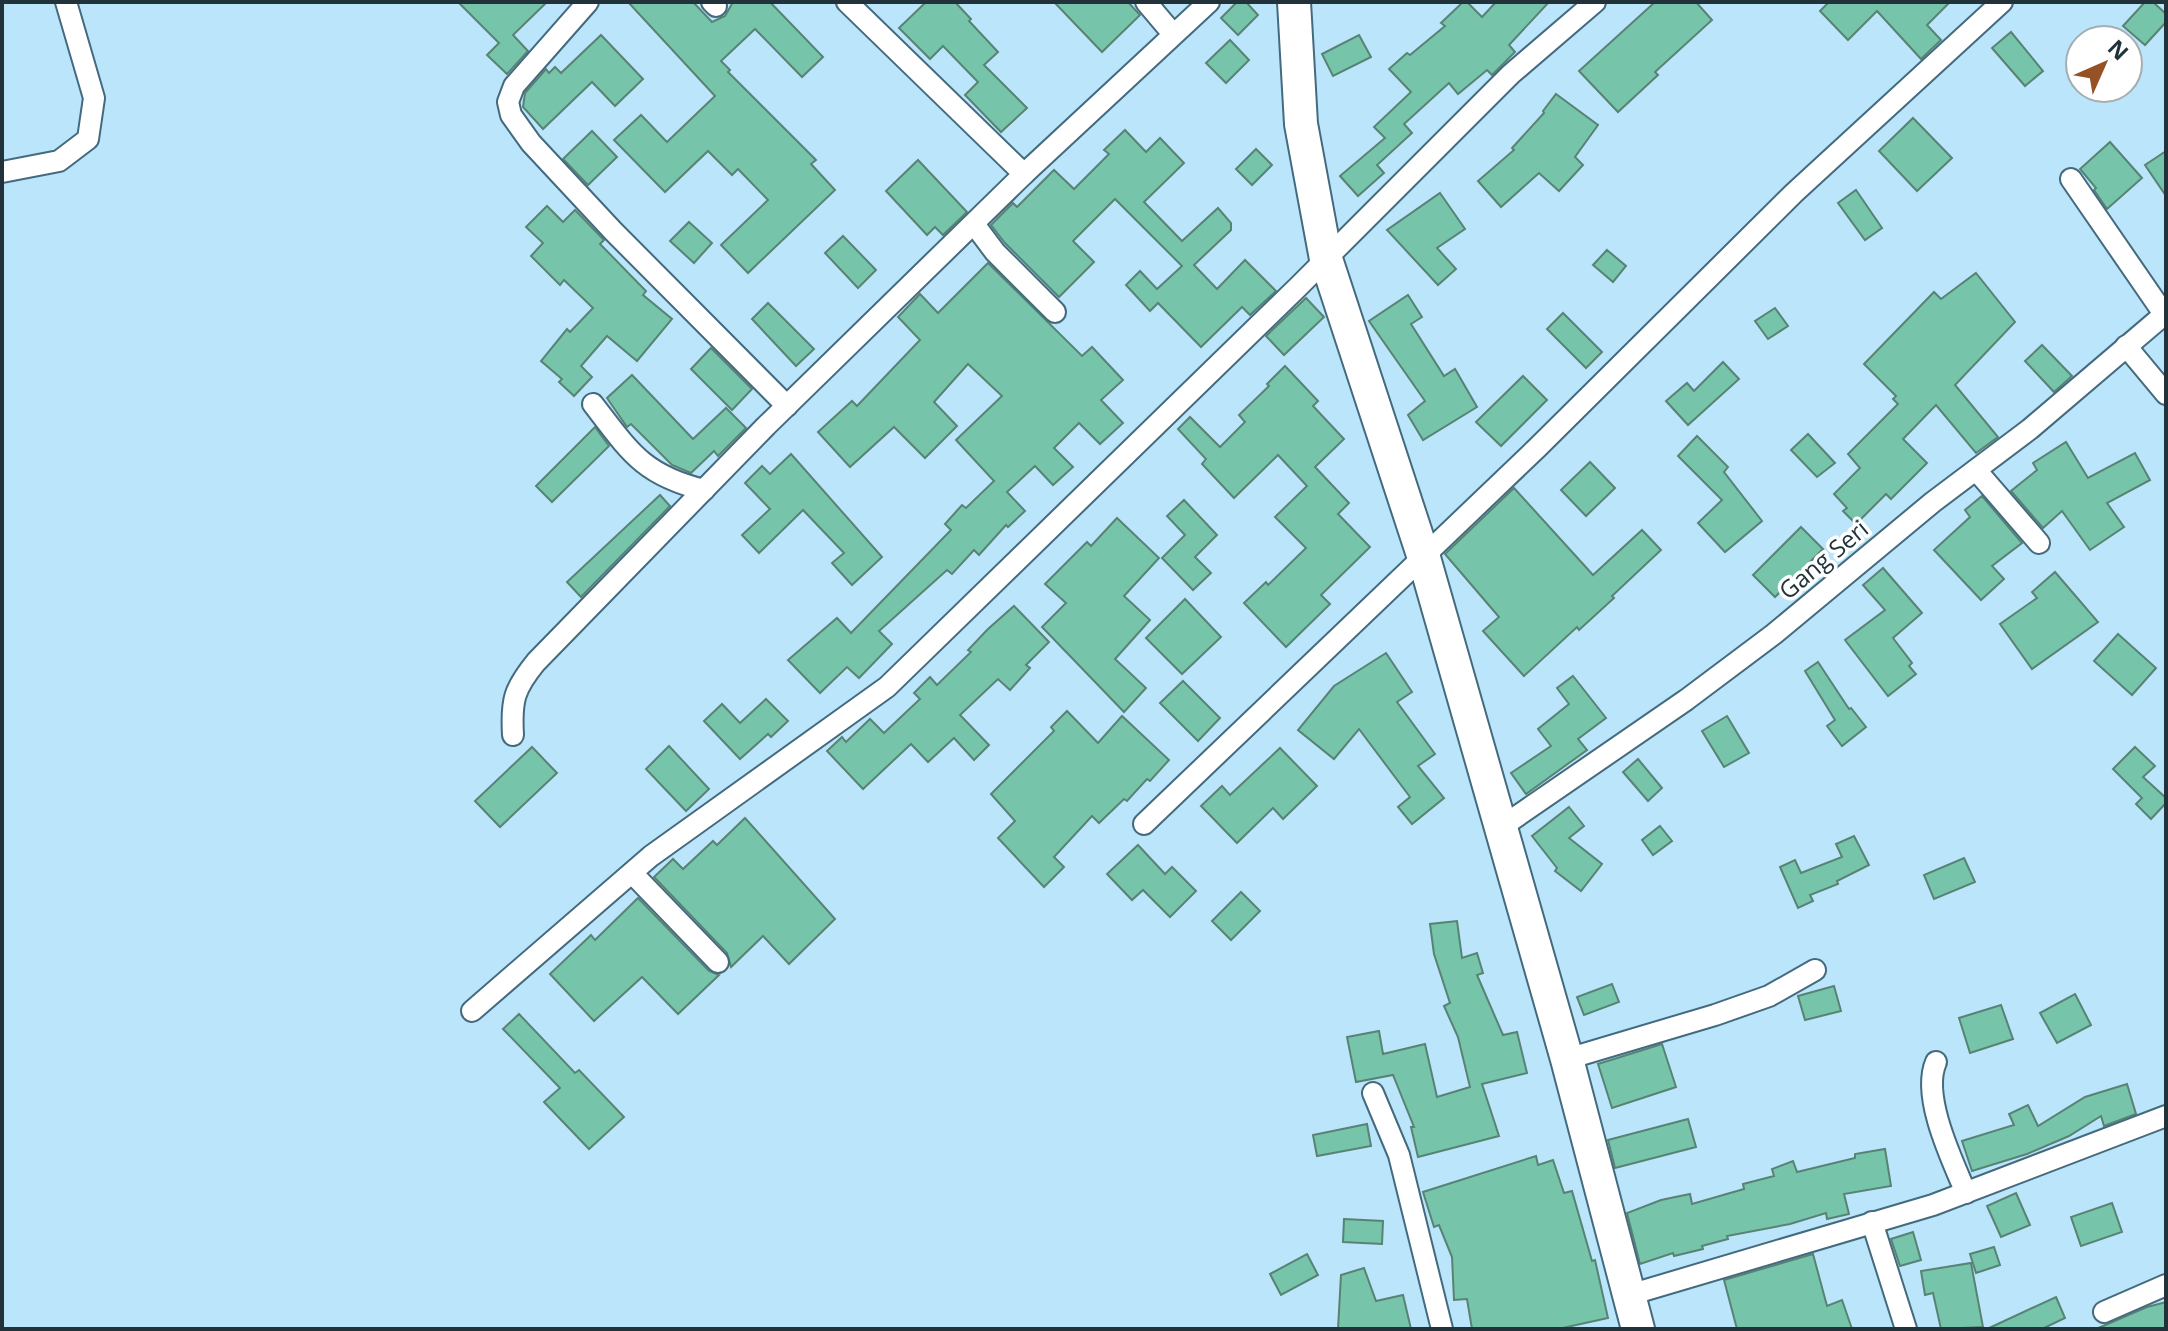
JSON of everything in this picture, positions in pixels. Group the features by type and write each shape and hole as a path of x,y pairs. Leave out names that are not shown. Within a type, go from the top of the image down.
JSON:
{"main road":[{"path":"1294,2 1301,124 1326,259 1424,558 1567,1059 1638,1329"}],"street":[{"path":"2,172 59,161 88,139 94,98 66,2"},
{"path":"588,2 514,86 508,102 511,115 531,143 613,231 787,406"},
{"path":"847,2 1024,174"},
{"path":"1146,2 1173,34"},
{"path":"513,735 511,706 522,678 787,406 1024,174 1209,2"},
{"path":"472,1011 632,873 887,687 1511,74 1595,2"},
{"path":"1144,824 1424,558 1794,193 2002,2"},
{"path":"2071,179 2165,314"},
{"path":"974,224 995,252 1055,312"},
{"name":"Gang Seri","path":"1500,828 1774,634 2030,429 2165,314"},
{"path":"2126,346 2166,394"},
{"path":"593,404 647,468 664,479 704,490"},
{"path":"1976,470 2039,543"},
{"path":"632,873 718,962"},
{"path":"1567,1059 1769,996 1815,970"},
{"path":"1936,1062 1931,1073 1931,1084 1937,1113 1966,1193"},
{"path":"1373,1093 1399,1155 1442,1329"},
{"path":"1629,1295 1966,1193 2166,1116"},
{"path":"1872,1222 1906,1329"},
{"path":"2104,1312 2166,1285"}],"building":[{"path":"458,2 547,2 513,35 528,51 507,74 487,55 499,43"},
{"path":"628,2 693,2 712,22 725,16 733,2 770,2 823,57 802,77 755,29 721,61 730,70 728,72 816,160 811,164 835,190 748,273 721,245 768,200 738,169 732,175 708,151 665,192 614,140 641,115 667,142 715,96"},
{"path":"926,2 955,2 998,52 984,65 1027,108 1001,132 965,95 978,82 943,46 930,59 899,28"},
{"path":"1054,2 1128,2 1140,15 1102,52"},
{"path":"1237,2 1246,2 1258,15 1238,35 1221,18"},
{"path":"1463,2 1467,2 1482,17 1496,2 1549,2 1509,45 1515,52 1492,75 1487,70 1458,94 1449,83 1404,124 1412,133 1377,165 1384,173 1358,196 1340,176 1385,138 1374,127 1411,92 1389,69 1445,26 1441,23"},
{"path":"1655,2 1696,2 1712,20 1655,72 1658,75 1618,112 1579,71"},
{"path":"1829,2 1950,2 1927,25 1941,40 1921,59 1877,11 1848,40 1820,11"},
{"path":"2145,2 2153,2 2166,14 2166,22 2145,45 2144,24 2125,24"},
{"path":"2011,32 2043,71 2025,86 1992,48"},
{"path":"601,35 643,79 615,106 592,82 543,129 523,107 525,93 546,69 549,73 555,67 561,73"},
{"path":"1359,35 1371,57 1333,76 1322,54"},
{"path":"1230,40 1249,60 1226,83 1206,63"},
{"path":"1556,94 1598,125 1575,157 1583,165 1559,191 1539,173 1501,207 1478,181 1514,150 1512,148 1544,113"},
{"path":"1913,118 1952,158 1917,191 1879,151"},
{"path":"1125,130 1146,152 1160,138 1184,163 1144,202 1182,241 1218,208 1231,223 1231,230 1194,265 1217,289 1245,260 1276,291 1250,315 1242,307 1201,347 1158,303 1150,311 1126,285 1140,271 1157,289 1182,266 1115,199 1073,241 1094,262 1059,297 991,225 1013,203 1017,207 1054,170 1074,189 1109,154 1104,150"},
{"path":"592,131 617,157 588,185 563,159"},
{"path":"2110,142 2142,178 2107,209 2094,190 2096,188 2080,169"},
{"path":"1256,149 1272,165 1252,185 1236,169"},
{"path":"2166,151 2166,196 2145,165"},
{"path":"918,160 967,212 943,235 935,227 927,235 886,191"},
{"path":"1856,190 1882,228 1865,240 1838,203"},
{"path":"1440,193 1465,229 1437,248 1456,269 1438,285 1387,230"},
{"path":"547,206 563,222 575,210 604,240 600,244 646,291 643,295 672,319 637,361 607,336 581,366 592,377 574,396 559,382 562,379 541,361 567,329 570,332 593,308 564,280 560,285 531,256 543,243 526,227"},
{"path":"689,222 712,243 694,263 670,241"},
{"path":"843,236 876,270 858,288 825,253"},
{"path":"1607,250 1626,266 1613,282 1593,265"},
{"path":"988,263 1082,356 1092,347 1123,380 1101,400 1123,423 1100,444 1079,423 1054,448 1073,467 1053,485 1035,466 1007,492 1025,511 1008,527 1006,525 979,555 974,550 952,574 947,570 879,631 892,644 859,678 847,667 820,693 788,660 837,618 851,633 951,530 945,524 962,505 966,508 994,481 956,440 1002,396 968,364 934,402 957,426 925,458 894,427 850,467 818,432 852,401 857,406 920,340 898,317 920,294 938,313"},
{"path":"1976,273 2015,322 1955,385 1998,437 1976,453 1936,405 1903,439 1927,463 1891,499 1886,494 1856,524 1843,511 1847,508 1834,494 1860,468 1848,454 1898,404 1893,399 1896,396 1864,364 1934,292 1941,299"},
{"path":"1408,295 1422,317 1411,324 1444,376 1455,369 1477,407 1423,440 1408,415 1425,401 1369,321"},
{"path":"1306,298 1324,317 1284,355 1266,336"},
{"path":"768,303 814,349 796,366 752,319"},
{"path":"1775,308 1788,326 1768,339 1755,321"},
{"path":"1563,313 1602,352 1586,368 1547,329"},
{"path":"2042,345 2072,376 2054,392 2025,361"},
{"path":"711,348 752,389 732,410 691,369"},
{"path":"1723,362 1739,379 1688,425 1666,401 1687,383 1694,391"},
{"path":"1285,366 1318,401 1313,406 1344,439 1315,467 1349,503 1338,514 1370,547 1321,595 1330,604 1286,647 1244,603 1266,582 1268,585 1306,548 1275,517 1307,486 1278,455 1234,498 1202,464 1206,459 1178,429 1190,417 1220,447 1245,422 1239,415"},
{"path":"632,375 693,439 726,408 746,428 718,456 714,451 691,473 672,465 631,424 627,427 607,398"},
{"path":"1523,376 1547,400 1501,446 1476,422"},
{"path":"595,427 609,446 552,502 536,486"},
{"path":"1808,434 1835,463 1817,477 1791,450"},
{"path":"1697,436 1728,467 1724,472 1762,521 1725,552 1698,523 1722,500 1678,456"},
{"path":"2066,442 2088,478 2135,453 2150,480 2107,503 2124,527 2090,550 2062,511 2043,528 2011,491 2037,470 2033,463"},
{"path":"791,454 882,557 852,585 832,563 844,553 803,510 759,553 742,535 770,509 745,483 762,466 770,474"},
{"path":"1590,462 1615,488 1586,516 1561,490"},
{"path":"1514,488 1593,575 1642,530 1661,550 1612,596 1614,598 1524,676 1483,631 1499,617 1445,554"},
{"path":"660,495 670,506 581,597 567,582"},
{"path":"1982,496 2022,543 1992,566 2004,579 1981,600 1934,550 1970,517 1965,510"},
{"path":"1184,500 1217,535 1195,557 1211,573 1193,590 1162,558 1185,535 1167,516"},
{"path":"1117,518 1159,558 1124,596 1150,620 1115,659 1146,688 1124,712 1042,627 1066,603 1045,584 1087,542 1091,546"},
{"path":"1801,527 1823,549 1775,597 1753,575"},
{"path":"1883,568 1922,613 1893,638 1912,663 1909,666 1916,674 1888,696 1845,640 1885,610 1863,585"},
{"path":"2055,572 2098,622 2032,669 2000,624 2037,598 2032,592"},
{"path":"1185,599 1221,637 1182,674 1146,638"},
{"path":"1014,606 1049,642 1026,665 1030,668 1010,690 998,679 960,715 989,745 974,760 954,738 928,762 911,744 863,789 827,751 842,737 846,742 870,719 884,733 920,699 914,693 930,677 937,685 971,652 968,650 988,629"},
{"path":"2118,634 2156,668 2132,695 2094,661"},
{"path":"1386,653 1412,692 1397,702 1435,754 1418,766 1444,798 1412,824 1398,807 1410,797 1359,729 1334,759 1298,730 1334,686"},
{"path":"1818,662 1849,709 1866,727 1842,746 1827,726 1835,720 1805,671"},
{"path":"1573,676 1606,718 1578,739 1587,750 1526,794 1511,773 1551,746 1538,729 1569,704 1557,688"},
{"path":"1183,681 1220,718 1198,741 1160,703"},
{"path":"766,699 788,721 740,759 704,721 722,704 740,723"},
{"path":"1067,711 1098,743 1122,716 1169,760 1150,781 1147,779 1127,801 1124,799 1099,823 1092,816 1054,857 1064,867 1044,887 998,838 1015,821 991,794 1054,731 1051,727"},
{"path":"1727,716 1749,753 1724,767 1702,731"},
{"path":"669,746 709,789 686,811 646,769"},
{"path":"532,747 557,773 500,827 475,801"},
{"path":"2135,747 2155,766 2143,777 2166,798 2166,803 2151,819 2136,804 2142,798 2113,769"},
{"path":"1280,748 1317,786 1283,819 1273,808 1237,843 1201,806 1222,786 1230,795"},
{"path":"1638,759 1662,788 1648,801 1623,772"},
{"path":"1569,807 1584,826 1569,838 1602,864 1581,891 1555,871 1557,868 1532,836"},
{"path":"745,818 835,919 789,964 763,936 731,967 727,953 654,877 673,859 683,869 713,841 717,845"},
{"path":"1660,826 1672,841 1653,855 1642,840"},
{"path":"1854,836 1869,865 1837,881 1838,884 1810,895 1813,901 1798,908 1780,867 1795,860 1801,873 1842,857 1836,844"},
{"path":"1138,845 1165,874 1172,867 1196,891 1170,917 1143,890 1132,900 1107,874"},
{"path":"1964,858 1975,882 1934,899 1924,875"},
{"path":"1241,892 1260,911 1231,940 1212,921"},
{"path":"638,898 709,971 719,975 678,1014 642,977 594,1021 550,974 591,935 595,940"},
{"path":"1457,921 1462,958 1477,953 1483,973 1477,975 1503,1035 1517,1032 1527,1073 1482,1084 1499,1136 1418,1157 1411,1127 1414,1127 1393,1075 1356,1082 1347,1037 1379,1031 1383,1054 1425,1044 1437,1097 1470,1087 1458,1037 1444,1006 1450,1003 1434,954 1430,924"},
{"path":"1612,984 1619,1002 1584,1015 1577,997"},
{"path":"1834,986 1841,1011 1805,1020 1798,996"},
{"path":"2075,994 2091,1025 2057,1043 2040,1013"},
{"path":"2001,1005 2013,1039 1970,1053 1959,1018"},
{"path":"519,1014 575,1073 579,1070 624,1117 589,1149 544,1102 560,1088 503,1029"},
{"path":"1662,1044 1676,1087 1612,1108 1598,1064"},
{"path":"2127,1084 2136,1114 2104,1126 2101,1116 2069,1136 2027,1154 1972,1171 1962,1141 2014,1125 2009,1114 2028,1105 2038,1126 2085,1097"},
{"path":"1688,1119 1696,1147 1615,1168 1608,1140"},
{"path":"1367,1124 1371,1146 1317,1156 1313,1135"},
{"path":"1885,1149 1891,1186 1844,1194 1849,1214 1827,1219 1826,1213 1790,1224 1727,1236 1728,1239 1702,1246 1703,1249 1674,1256 1673,1253 1640,1264 1627,1213 1661,1200 1690,1194 1692,1204 1744,1189 1743,1184 1774,1176 1772,1169 1793,1161 1797,1172 1855,1158 1855,1154"},
{"path":"1536,1156 1538,1165 1553,1160 1564,1193 1572,1191 1592,1261 1595,1260 1608,1318 1558,1329 1472,1329 1467,1299 1454,1300 1452,1257 1439,1225 1434,1227 1423,1192"},
{"path":"2016,1193 2030,1225 2001,1237 1987,1206"},
{"path":"2112,1203 2122,1232 2081,1246 2071,1217"},
{"path":"1344,1219 1383,1221 1382,1244 1343,1242"},
{"path":"1913,1232 1921,1260 1900,1266 1891,1239"},
{"path":"1994,1247 2000,1265 1976,1273 1970,1254"},
{"path":"1307,1254 1318,1275 1281,1295 1270,1274"},
{"path":"1813,1254 1827,1306 1842,1300 1852,1329 1737,1329 1724,1280"},
{"path":"1971,1263 1983,1327 1941,1329 1933,1293 1925,1295 1921,1271"},
{"path":"1364,1268 1376,1301 1403,1295 1411,1329 1338,1329 1341,1275"},
{"path":"2056,1297 2065,1318 2042,1329 1987,1329"},
{"path":"2166,1302 2166,1329 2096,1329 2147,1307"}]}
